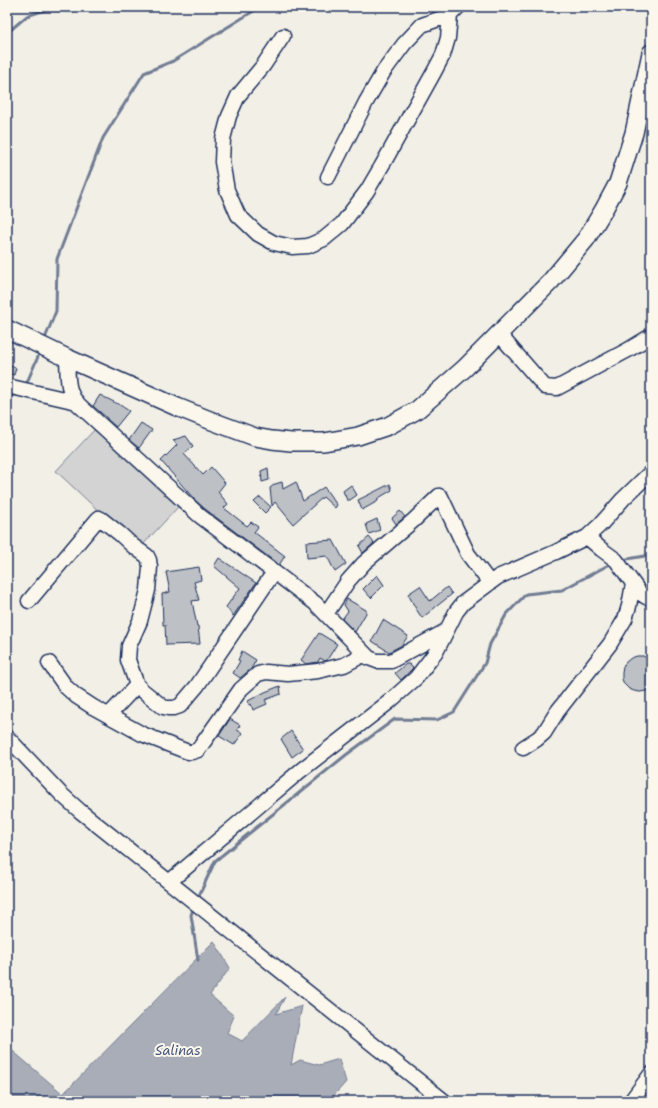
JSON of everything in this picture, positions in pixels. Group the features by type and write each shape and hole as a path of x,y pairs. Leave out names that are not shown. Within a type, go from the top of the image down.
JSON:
{"main road":[{"path":"7,329 67,358 177,407 255,437 291,442 324,442 358,436 388,426 417,410 465,368 552,281 586,239 618,183 634,133 651,53"}],"street":[{"path":"283,36 263,66 238,96 229,116 223,139 222,162 227,190 238,215 258,234 274,243 292,247 308,246 324,239 342,224 367,191 434,72 448,38 454,11"},
{"path":"328,177 384,71 404,44 422,25 454,11"},
{"path":"499,334 545,387 557,388 651,336"},
{"path":"67,358 70,390 73,398 77,402 200,516 315,603 369,658 377,661 391,661 446,631"},
{"path":"7,386 77,402"},
{"path":"169,882 300,771 389,702 416,678 436,652 456,612 463,604 498,577 587,537 651,472"},
{"path":"326,614 348,580 364,563 414,520 439,496 441,497 468,554 490,583"},
{"path":"29,602 97,520 99,518 101,519 147,556 149,560 150,567 148,590 140,620 129,646 128,660 137,685 163,706 174,708 180,706 197,686 274,572"},
{"path":"587,537 616,560 640,593 651,598"},
{"path":"523,748 544,733 557,712 610,644 625,619 633,584"},
{"path":"49,663 66,687 76,696 142,734 188,752 192,752 198,750 240,689 258,674 266,672 288,674 318,671 344,665 365,654"},
{"path":"109,715 137,685"},
{"path":"7,737 65,798 80,811 444,1101"},
{"path":"631,1101 651,1074"}],"shaded area":[{"path":"96,428 179,506 139,549 56,471"}],"water":[{"name":"Salinas","path":"214,941 230,968 210,995 234,1016 227,1033 242,1041 285,997 276,1014 302,1006 291,1065 300,1060 319,1065 339,1059 346,1082 329,1101 7,1101 7,1046 63,1094"}],"building":[{"path":"8,365 16,368 14,375 7,373"},
{"path":"100,395 129,411 116,427 93,406"},
{"path":"141,423 152,430 139,448 129,440"},
{"path":"186,436 193,446 184,454 203,475 211,467 225,483 218,492 228,504 224,508 247,526 251,522 258,527 254,532 285,556 279,565 205,509 194,499 161,461 177,445 173,440"},
{"path":"268,468 269,480 262,482 261,471"},
{"path":"282,482 283,489 296,482 303,501 324,487 337,505 335,508 323,497 293,524 275,502 272,506 270,488 275,484"},
{"path":"390,484 392,490 377,499 378,501 362,510 358,500"},
{"path":"351,485 357,495 350,500 347,500 343,491"},
{"path":"260,497 271,507 265,513 254,502"},
{"path":"400,511 405,517 396,524 392,518"},
{"path":"377,519 380,530 369,534 366,524"},
{"path":"369,537 374,543 363,553 359,546"},
{"path":"333,540 346,564 335,572 327,556 307,558 306,542"},
{"path":"219,558 256,583 233,616 226,607 240,588 214,566"},
{"path":"199,567 201,580 194,582 199,600 192,601 198,626 200,644 166,645 165,625 163,625 162,594 170,592 166,572"},
{"path":"377,575 384,585 371,598 363,589"},
{"path":"420,586 430,601 447,587 452,594 422,618 408,594"},
{"path":"347,599 366,610 366,613 355,632 342,619 348,611 344,605"},
{"path":"383,620 408,636 402,645 389,652 372,641"},
{"path":"319,633 337,644 327,660 325,661 320,658 318,662 306,664 301,660"},
{"path":"242,651 256,660 251,669 240,678 233,673 240,661 238,660"},
{"path":"637,656 643,656 651,660 651,688 646,691 640,692 629,689 624,684 622,679 623,667 626,662"},
{"path":"406,664 409,664 413,668 401,680 395,673"},
{"path":"280,686 281,694 265,700 267,704 253,710 251,704 249,705 248,701"},
{"path":"230,719 240,725 237,730 243,733 234,745 219,736"},
{"path":"291,731 303,749 292,757 281,739"}],"waterway":[{"path":"7,33 27,16 45,10 73,11 78,7"},
{"path":"44,341 56,311 57,259 103,138 144,73 173,61 260,7"},
{"path":"25,387 40,352"},
{"path":"7,398 16,394"},
{"path":"621,560 651,555"},
{"path":"197,900 215,861 346,755 395,719 437,720 454,712 485,663 490,644 506,615 526,594 562,590 612,563"},
{"path":"194,907 191,915 198,960"},
{"path":"647,1071 651,1064"}]}
